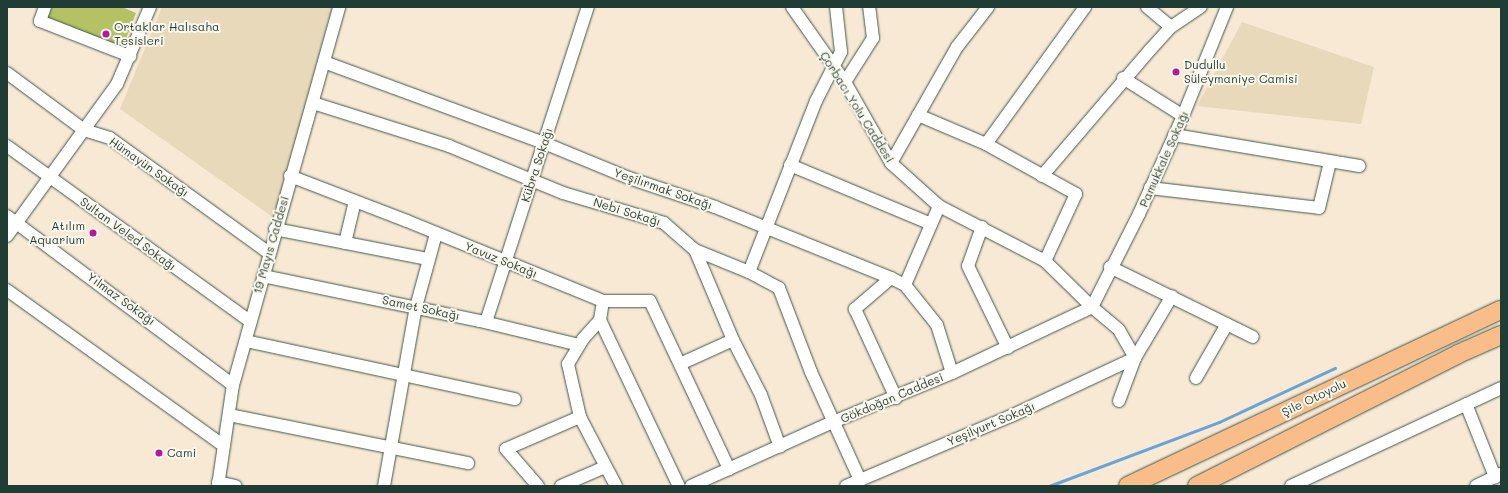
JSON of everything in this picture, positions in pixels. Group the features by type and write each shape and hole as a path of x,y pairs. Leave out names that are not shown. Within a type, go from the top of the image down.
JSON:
{"highway":[{"name":"Şile Otoyolu","path":"1128,486 1501,310"},
{"path":"1197,486 1458,354 1501,335"}],"street":[{"path":"45,7 40,21 130,56"},
{"path":"7,236 12,219 49,178 118,84 150,7"},
{"name":"19 Mayıs Caddesi","path":"218,484 233,385 275,229 313,103 339,7"},
{"name":"Kübra Sokağı","path":"486,322 588,7"},
{"name":"Çorbacı Yolu Caddesi","path":"792,7 845,82 891,163 939,206 1045,261 1092,307 1119,330 1135,358"},
{"path":"749,272 816,101 833,65 841,52 836,7"},
{"path":"845,82 873,38 870,7"},
{"path":"891,163 957,47 988,7"},
{"path":"986,144 1085,7"},
{"path":"1147,7 1171,27"},
{"path":"1042,176 1123,78 1171,27 1201,7"},
{"name":"Pamukkale Sokağı","path":"1092,307 1184,116 1227,7"},
{"name":"Yeşilırmak Sokağı","path":"324,62 544,143 587,162 716,207 905,285 937,325 952,373"},
{"name":"Hümayün Sokağı","path":"7,73 84,130 110,138 269,253"},
{"path":"1123,78 1184,116"},
{"name":"Nebi Sokağı","path":"313,103 449,146 531,180 664,223 695,250 749,272 779,288 811,372 860,480"},
{"path":"918,115 986,144 1076,194 1045,261"},
{"path":"1174,135 1359,166"},
{"name":"Sultan Veled Sokağı","path":"7,146 49,178 250,321"},
{"path":"1150,188 1319,208 1330,162"},
{"path":"790,165 931,224"},
{"name":"Yavuz Sokağı","path":"290,176 603,301 650,301 729,469"},
{"path":"344,243 355,201"},
{"path":"905,285 939,206"},
{"name":"Yılmaz Sokağı","path":"12,219 233,385"},
{"path":"982,227 968,266 1008,348"},
{"path":"275,229 428,259"},
{"path":"384,486 416,307 436,234"},
{"path":"695,250 733,340 761,395 780,446"},
{"path":"1110,267 1172,296 1253,337"},
{"name":"Samet Sokağı","path":"263,276 486,322 579,345"},
{"path":"890,278 855,309 896,398"},
{"path":"7,290 224,446"},
{"path":"1119,400 1135,358 1172,296"},
{"path":"603,301 600,320 579,345 568,364 580,417 616,486"},
{"name":"Gökdoğan Caddesi","path":"691,486 833,422 896,398 1008,348 1092,307"},
{"path":"600,320 679,486"},
{"path":"1196,378 1227,324"},
{"path":"680,364 733,340"},
{"path":"246,341 515,399"},
{"name":"Yeşilyurt Sokağı","path":"846,486 1011,416 1135,358"},
{"path":"1291,486 1501,388"},
{"path":"1466,404 1498,475 1476,486"},
{"path":"229,415 468,463"},
{"path":"538,486 506,449 580,417"},
{"path":"561,486 605,467"},
{"path":"218,484 236,486"}],"shaded area":[{"path":"162,7 334,7 274,218 120,109"},
{"path":"1242,22 1374,67 1361,124 1197,106"}],"green space":[{"name":"Ortaklar Halısaha Tesisleri","path":"50,7 122,7 136,13 122,49 45,20"}],"waterway":[{"path":"1049,486 1219,422 1335,368"}],"place":[{"name":"Ortaklar Halısaha Tesisleri","path":"106,34"},
{"name":"Dudullu Süleymaniye Camisi","path":"1176,72"},
{"name":"Atılım Aquarium","path":"93,233"},
{"name":"Cami","path":"159,453"}]}
